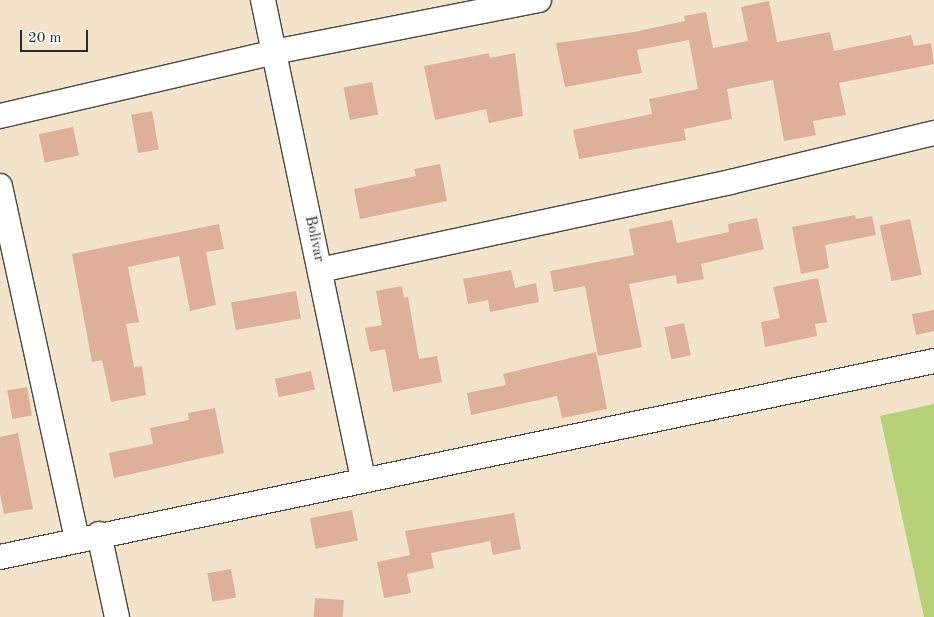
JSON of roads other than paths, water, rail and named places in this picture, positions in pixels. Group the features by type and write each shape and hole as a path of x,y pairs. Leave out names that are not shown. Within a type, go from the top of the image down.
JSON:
{"street":[{"name":"Bolivar","path":"263,0 363,478"},
{"path":"0,116 274,52 539,0"},
{"path":"320,270 730,182 934,133"},
{"path":"0,186 88,537 117,617"},
{"path":"0,557 363,478 934,361"}]}
